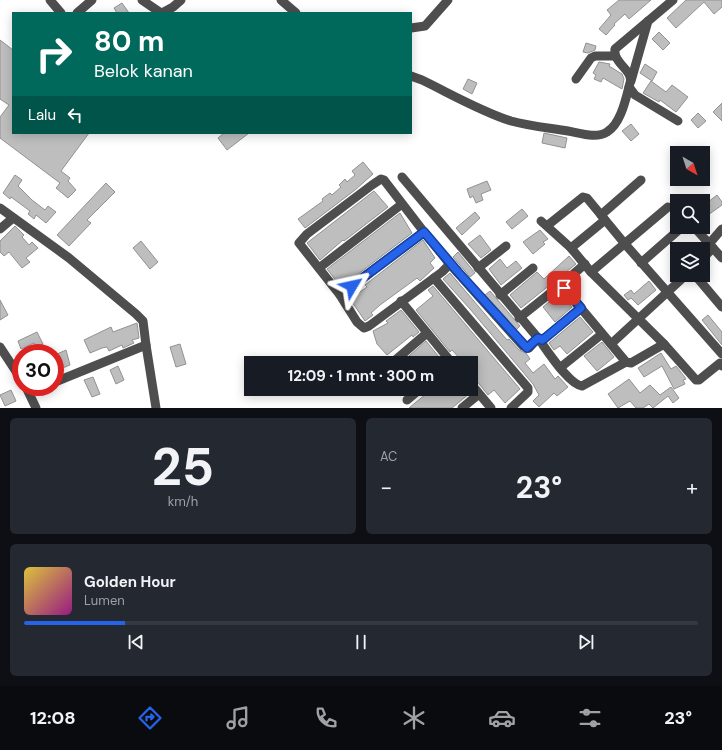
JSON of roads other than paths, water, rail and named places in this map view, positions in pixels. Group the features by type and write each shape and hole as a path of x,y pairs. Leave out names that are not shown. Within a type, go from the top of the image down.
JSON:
{"street":[{"path":"50,0 60,12"},
{"path":"78,12 92,0"},
{"path":"142,0 160,12"},
{"path":"163,12 174,7 181,0"},
{"path":"281,0 295,12"},
{"path":"412,28 425,26 448,0"},
{"path":"673,0 617,46 615,56 628,74 630,84 635,95 678,121"},
{"path":"412,76 491,114 513,121 586,135 601,135 611,130 621,113 648,21"},
{"path":"576,79 591,58 595,56 615,56"},
{"path":"402,177 519,318 538,338 573,382 582,386 626,362 631,363 664,344"},
{"path":"448,262 446,269 369,326 364,328 357,322 340,295 299,243 316,227 381,179 386,182 448,262 523,346 529,348 538,338"},
{"path":"571,248 641,180"},
{"path":"583,197 587,198 603,217 667,292 722,361 699,380 696,380 664,344 591,272 571,248 544,223 583,197"},
{"path":"319,268 402,204"},
{"path":"591,272 668,207"},
{"path":"0,208 63,254 140,316 143,321 156,408"},
{"path":"0,229 13,218"},
{"path":"711,246 722,229"},
{"path":"340,295 424,232"},
{"path":"641,263 674,234"},
{"path":"700,234 722,258"},
{"path":"478,268 506,246"},
{"path":"519,318 585,264"},
{"path":"500,295 533,268"},
{"path":"434,278 528,388 528,392 511,408"},
{"path":"611,344 678,282"},
{"path":"701,282 722,307"},
{"path":"563,283 567,292 626,362"},
{"path":"401,301 446,356"},
{"path":"538,338 542,340 545,338 581,308"},
{"path":"400,356 427,333"},
{"path":"561,367 602,334"},
{"path":"64,378 146,345"},
{"path":"0,347 12,366"},
{"path":"462,408 479,394 491,408"},
{"path":"31,396 36,408"},
{"path":"407,400 412,396"}]}
